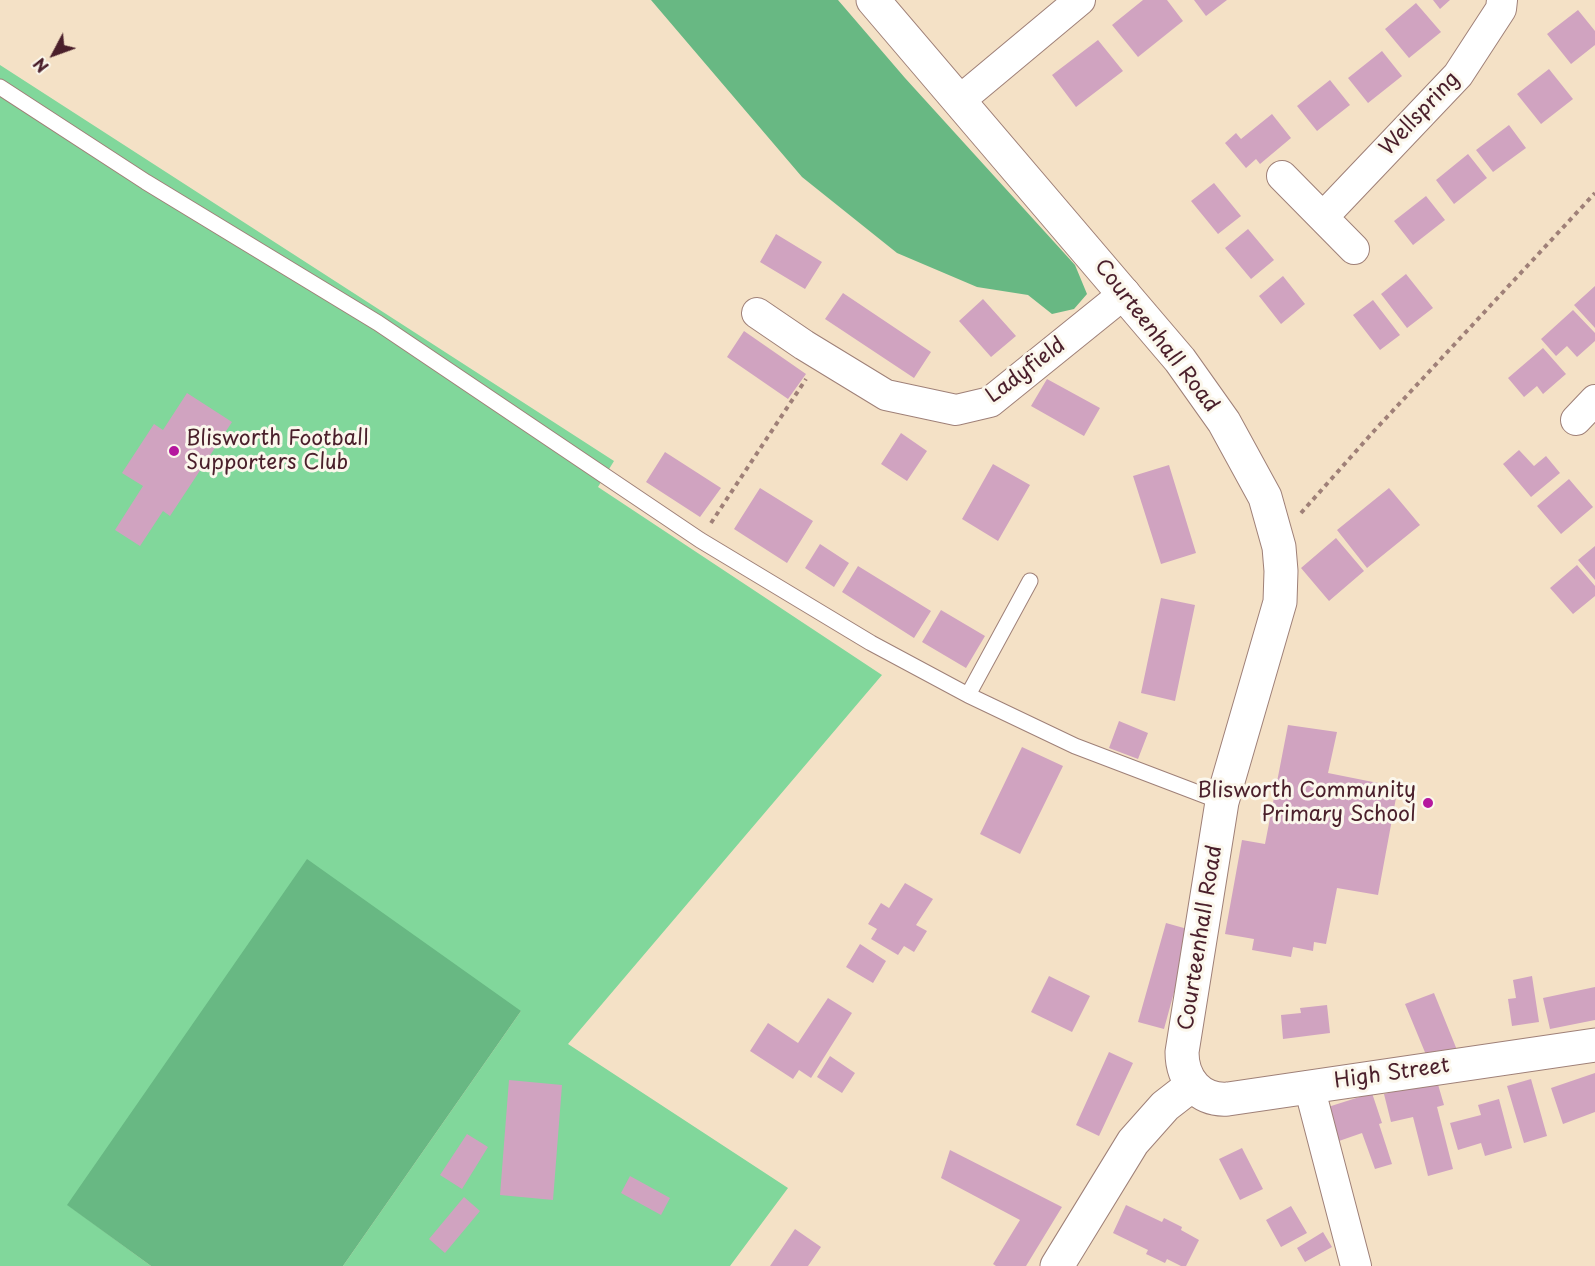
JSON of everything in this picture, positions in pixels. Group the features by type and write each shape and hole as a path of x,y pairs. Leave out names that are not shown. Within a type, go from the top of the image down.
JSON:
{"street":[{"name":"Courteenhall Road","path":"873,0 1180,360 1224,422 1265,496 1277,540 1281,571 1280,602 1222,802 1182,1052 1184,1071 1192,1085"},
{"path":"958,101 1080,0"},
{"name":"Wellspring","path":"1323,217 1458,75 1502,9 1502,0"},
{"path":"1282,176 1354,249"},
{"name":"Ladyfield","path":"758,313 886,395 956,410 990,402 1125,293"},
{"name":"High Street","path":"1192,1085 1218,1100 1595,1045"},
{"path":"1057,1266 1133,1142 1165,1106 1192,1085"},
{"path":"1309,1086 1356,1266"}],"lane":[{"path":"0,87 146,182 378,323 700,540 871,644 968,695 1075,746 1222,802"},
{"path":"968,695 1030,581"}],"path":[{"path":"1277,540 1374,431 1595,193"},
{"path":"700,540 822,356"}],"green space":[{"path":"651,0 838,0 905,78 1075,265 1087,294 1074,309 1052,314 1028,295 977,287 897,253 802,177"},
{"path":"0,65 614,461 598,487 882,675 568,1044 788,1188 730,1266 343,1266 521,1011 68,1205 151,1266 0,1266"},
{"path":"307,859 521,1011 343,1266 151,1266 67,1205"}],"building":[{"path":"1143,0 1167,0 1183,21 1138,57 1112,25"},
{"path":"1194,0 1227,0 1206,16"},
{"path":"1433,0 1450,0 1440,9"},
{"path":"1416,3 1441,32 1409,58 1385,29"},
{"path":"1578,10 1595,31 1595,45 1571,64 1547,34"},
{"path":"1098,40 1123,71 1076,107 1052,75"},
{"path":"1382,51 1402,76 1368,103 1348,78"},
{"path":"1549,69 1573,99 1541,124 1517,94"},
{"path":"1330,80 1350,105 1317,131 1297,106"},
{"path":"1272,114 1291,138 1260,164 1256,159 1246,168 1225,143 1236,133 1241,139"},
{"path":"1509,125 1526,148 1493,172 1476,150"},
{"path":"1468,154 1487,178 1454,204 1436,180"},
{"path":"1214,183 1241,216 1218,234 1191,201"},
{"path":"1426,196 1445,220 1413,245 1394,221"},
{"path":"1248,229 1274,260 1251,279 1225,248"},
{"path":"776,234 822,262 805,289 760,262"},
{"path":"1406,274 1433,308 1407,328 1381,294"},
{"path":"1283,276 1305,304 1281,324 1259,296"},
{"path":"1595,286 1595,328 1574,305"},
{"path":"843,293 931,352 914,378 825,319"},
{"path":"983,299 1016,336 991,357 959,321"},
{"path":"1373,300 1400,335 1380,350 1353,315"},
{"path":"1573,310 1595,333 1595,341 1577,357 1567,346 1556,356 1541,339"},
{"path":"744,331 806,374 788,399 727,357"},
{"path":"1543,348 1566,374 1543,394 1537,386 1524,397 1508,378"},
{"path":"1047,379 1100,408 1084,436 1031,406"},
{"name":"Blisworth Football Supporters Club","path":"187,393 232,422 170,516 163,511 140,546 115,530 143,486 122,473 154,424 163,430"},
{"path":"901,433 927,451 907,481 881,464"},
{"path":"1519,450 1534,466 1546,456 1560,473 1531,497 1503,464"},
{"path":"665,452 721,488 700,517 646,482"},
{"path":"993,464 1030,485 998,541 962,519"},
{"path":"1169,465 1196,553 1161,564 1133,476"},
{"path":"1569,479 1593,507 1561,534 1537,506"},
{"path":"760,488 813,521 787,563 734,529"},
{"path":"1389,488 1420,525 1367,568 1337,530"},
{"path":"1336,538 1364,571 1329,601 1301,568"},
{"path":"820,544 849,563 834,587 805,568"},
{"path":"1595,546 1595,580 1578,560"},
{"path":"1577,565 1595,586 1595,596 1573,614 1550,588"},
{"path":"858,566 931,611 914,638 842,592"},
{"path":"1161,598 1195,605 1175,701 1141,693"},
{"path":"941,610 985,636 966,668 922,642"},
{"path":"1119,721 1148,733 1138,759 1109,748"},
{"name":"Blisworth Community Primary School","path":"1288,725 1337,732 1328,773 1398,787 1378,895 1337,888 1326,944 1314,942 1313,951 1293,947 1291,957 1252,950 1254,939 1225,934 1242,840 1265,844"},
{"path":"1022,747 1063,766 1020,854 980,834"},
{"path":"905,883 933,899 916,925 927,931 914,952 904,946 898,955 871,939 877,929 868,924 881,903 889,908"},
{"path":"1166,923 1191,930 1164,1029 1138,1022"},
{"path":"860,944 886,961 873,983 846,967"},
{"path":"1049,976 1090,996 1072,1032 1031,1012"},
{"path":"1532,976 1539,1022 1512,1026 1508,999 1516,998 1513,980"},
{"path":"1595,987 1595,1020 1550,1029 1543,998"},
{"path":"1434,993 1457,1050 1429,1062 1405,1004"},
{"path":"828,998 852,1013 811,1078 799,1070 793,1079 750,1051 768,1023 798,1043"},
{"path":"1327,1005 1330,1033 1283,1039 1281,1015 1301,1013 1300,1008"},
{"path":"1109,1052 1133,1063 1099,1136 1076,1125"},
{"path":"830,1056 855,1073 842,1093 817,1077"},
{"path":"1595,1073 1595,1112 1563,1124 1551,1088"},
{"path":"1531,1079 1547,1136 1524,1143 1507,1086"},
{"path":"509,1080 562,1085 553,1200 500,1195"},
{"path":"1437,1081 1444,1105 1437,1107 1453,1169 1428,1176 1413,1117 1391,1122 1384,1094"},
{"path":"1372,1093 1392,1164 1375,1169 1362,1133 1339,1141 1328,1107"},
{"path":"1499,1099 1512,1148 1485,1156 1481,1143 1458,1150 1450,1123 1481,1115 1478,1105"},
{"path":"467,1134 488,1147 462,1189 440,1175"},
{"path":"1242,1148 1263,1189 1240,1200 1219,1159"},
{"path":"950,1150 1062,1207 1026,1266 996,1266 993,1264 1020,1220 941,1178"},
{"path":"630,1176 670,1198 661,1215 621,1193"},
{"path":"464,1197 480,1211 445,1253 429,1239"},
{"path":"1126,1205 1162,1222 1164,1218 1182,1227 1181,1230 1199,1240 1186,1266 1167,1259 1165,1263 1146,1254 1148,1250 1113,1233"},
{"path":"1291,1206 1307,1233 1281,1247 1266,1220"},
{"path":"795,1229 821,1247 808,1266 770,1266"},
{"path":"1323,1232 1332,1247 1305,1262 1297,1248"}],"place":[{"name":"Blisworth Football Supporters Club","path":"174,451"},
{"name":"Blisworth Community Primary School","path":"1428,803"}]}
